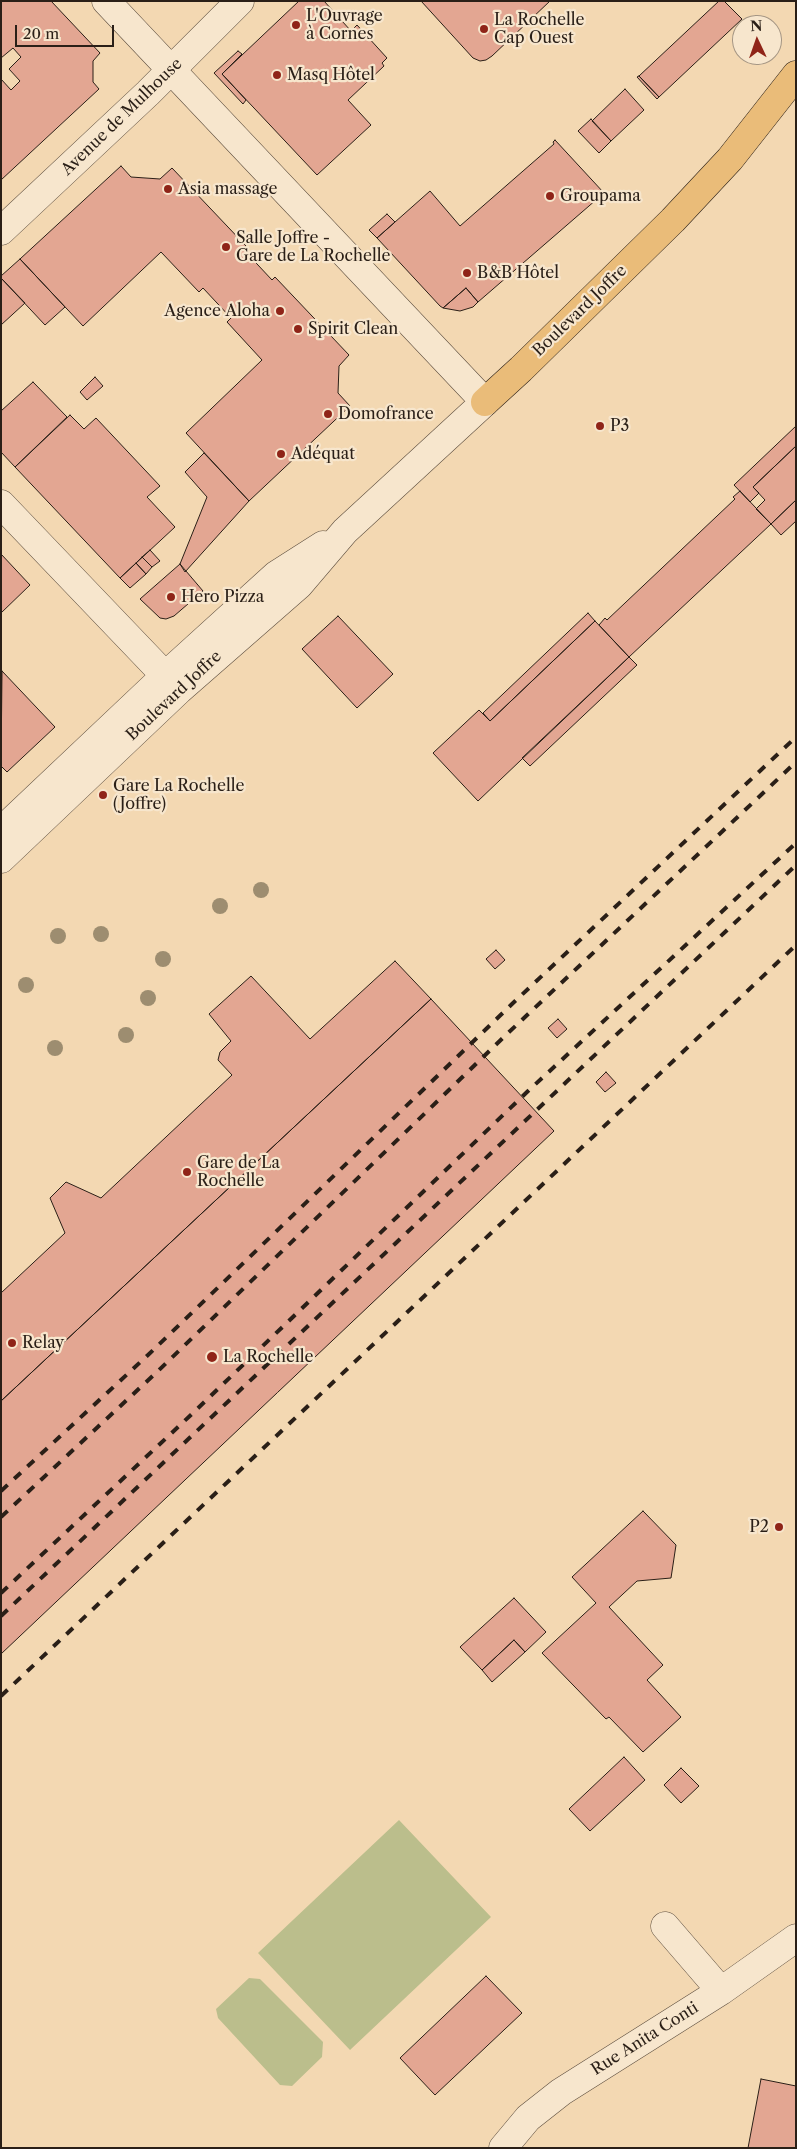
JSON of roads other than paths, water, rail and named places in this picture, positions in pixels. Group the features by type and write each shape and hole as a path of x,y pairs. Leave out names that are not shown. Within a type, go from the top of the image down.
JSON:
{"main road":[{"name":"Boulevard Joffre","path":"485,402 673,220 730,159 796,75"}],"street":[{"path":"106,1 485,402"},
{"name":"Avenue de Mulhouse","path":"1,231 171,70 240,1"},
{"name":"Boulevard Joffre","path":"1,859 276,575 345,531 485,402"},
{"path":"1,504 172,682"},
{"name":"Boulevard Joffre","path":"1,832 172,682"},
{"path":"665,1926 721,1991"},
{"name":"Rue Anita Conti","path":"503,2148 528,2118 561,2092 721,1991 796,1938"}],"railway":[{"path":"1,1491 148,1355 512,1004 796,737"},
{"path":"1,1517 158,1371 507,1034 796,762"},
{"path":"1,1593 194,1412 527,1092 796,843"},
{"path":"1,1616 796,865"},
{"path":"1,1696 796,945"}],"place":[{"name":"L'Ouvrage à Cornes","path":"296,25"},
{"name":"La Rochelle Cap Ouest","path":"484,29"},
{"name":"Masq Hôtel","path":"277,75"},
{"name":"Asia massage","path":"168,189"},
{"name":"Groupama","path":"550,196"},
{"name":"Salle Joffre - Gare de La Rochelle","path":"226,247"},
{"name":"B&B Hôtel","path":"467,273"},
{"name":"Agence Aloha","path":"280,311"},
{"name":"Spirit Clean","path":"298,329"},
{"name":"Domofrance","path":"328,414"},
{"name":"P3","path":"600,426"},
{"name":"Adéquat","path":"281,454"},
{"name":"Hero Pizza","path":"171,597"},
{"name":"Gare La Rochelle (Joffre)","path":"103,795"},
{"name":"Gare de La Rochelle","path":"187,1172"},
{"name":"Relay","path":"12,1343"},
{"name":"La Rochelle","path":"212,1357"},
{"name":"P2","path":"779,1527"}]}
